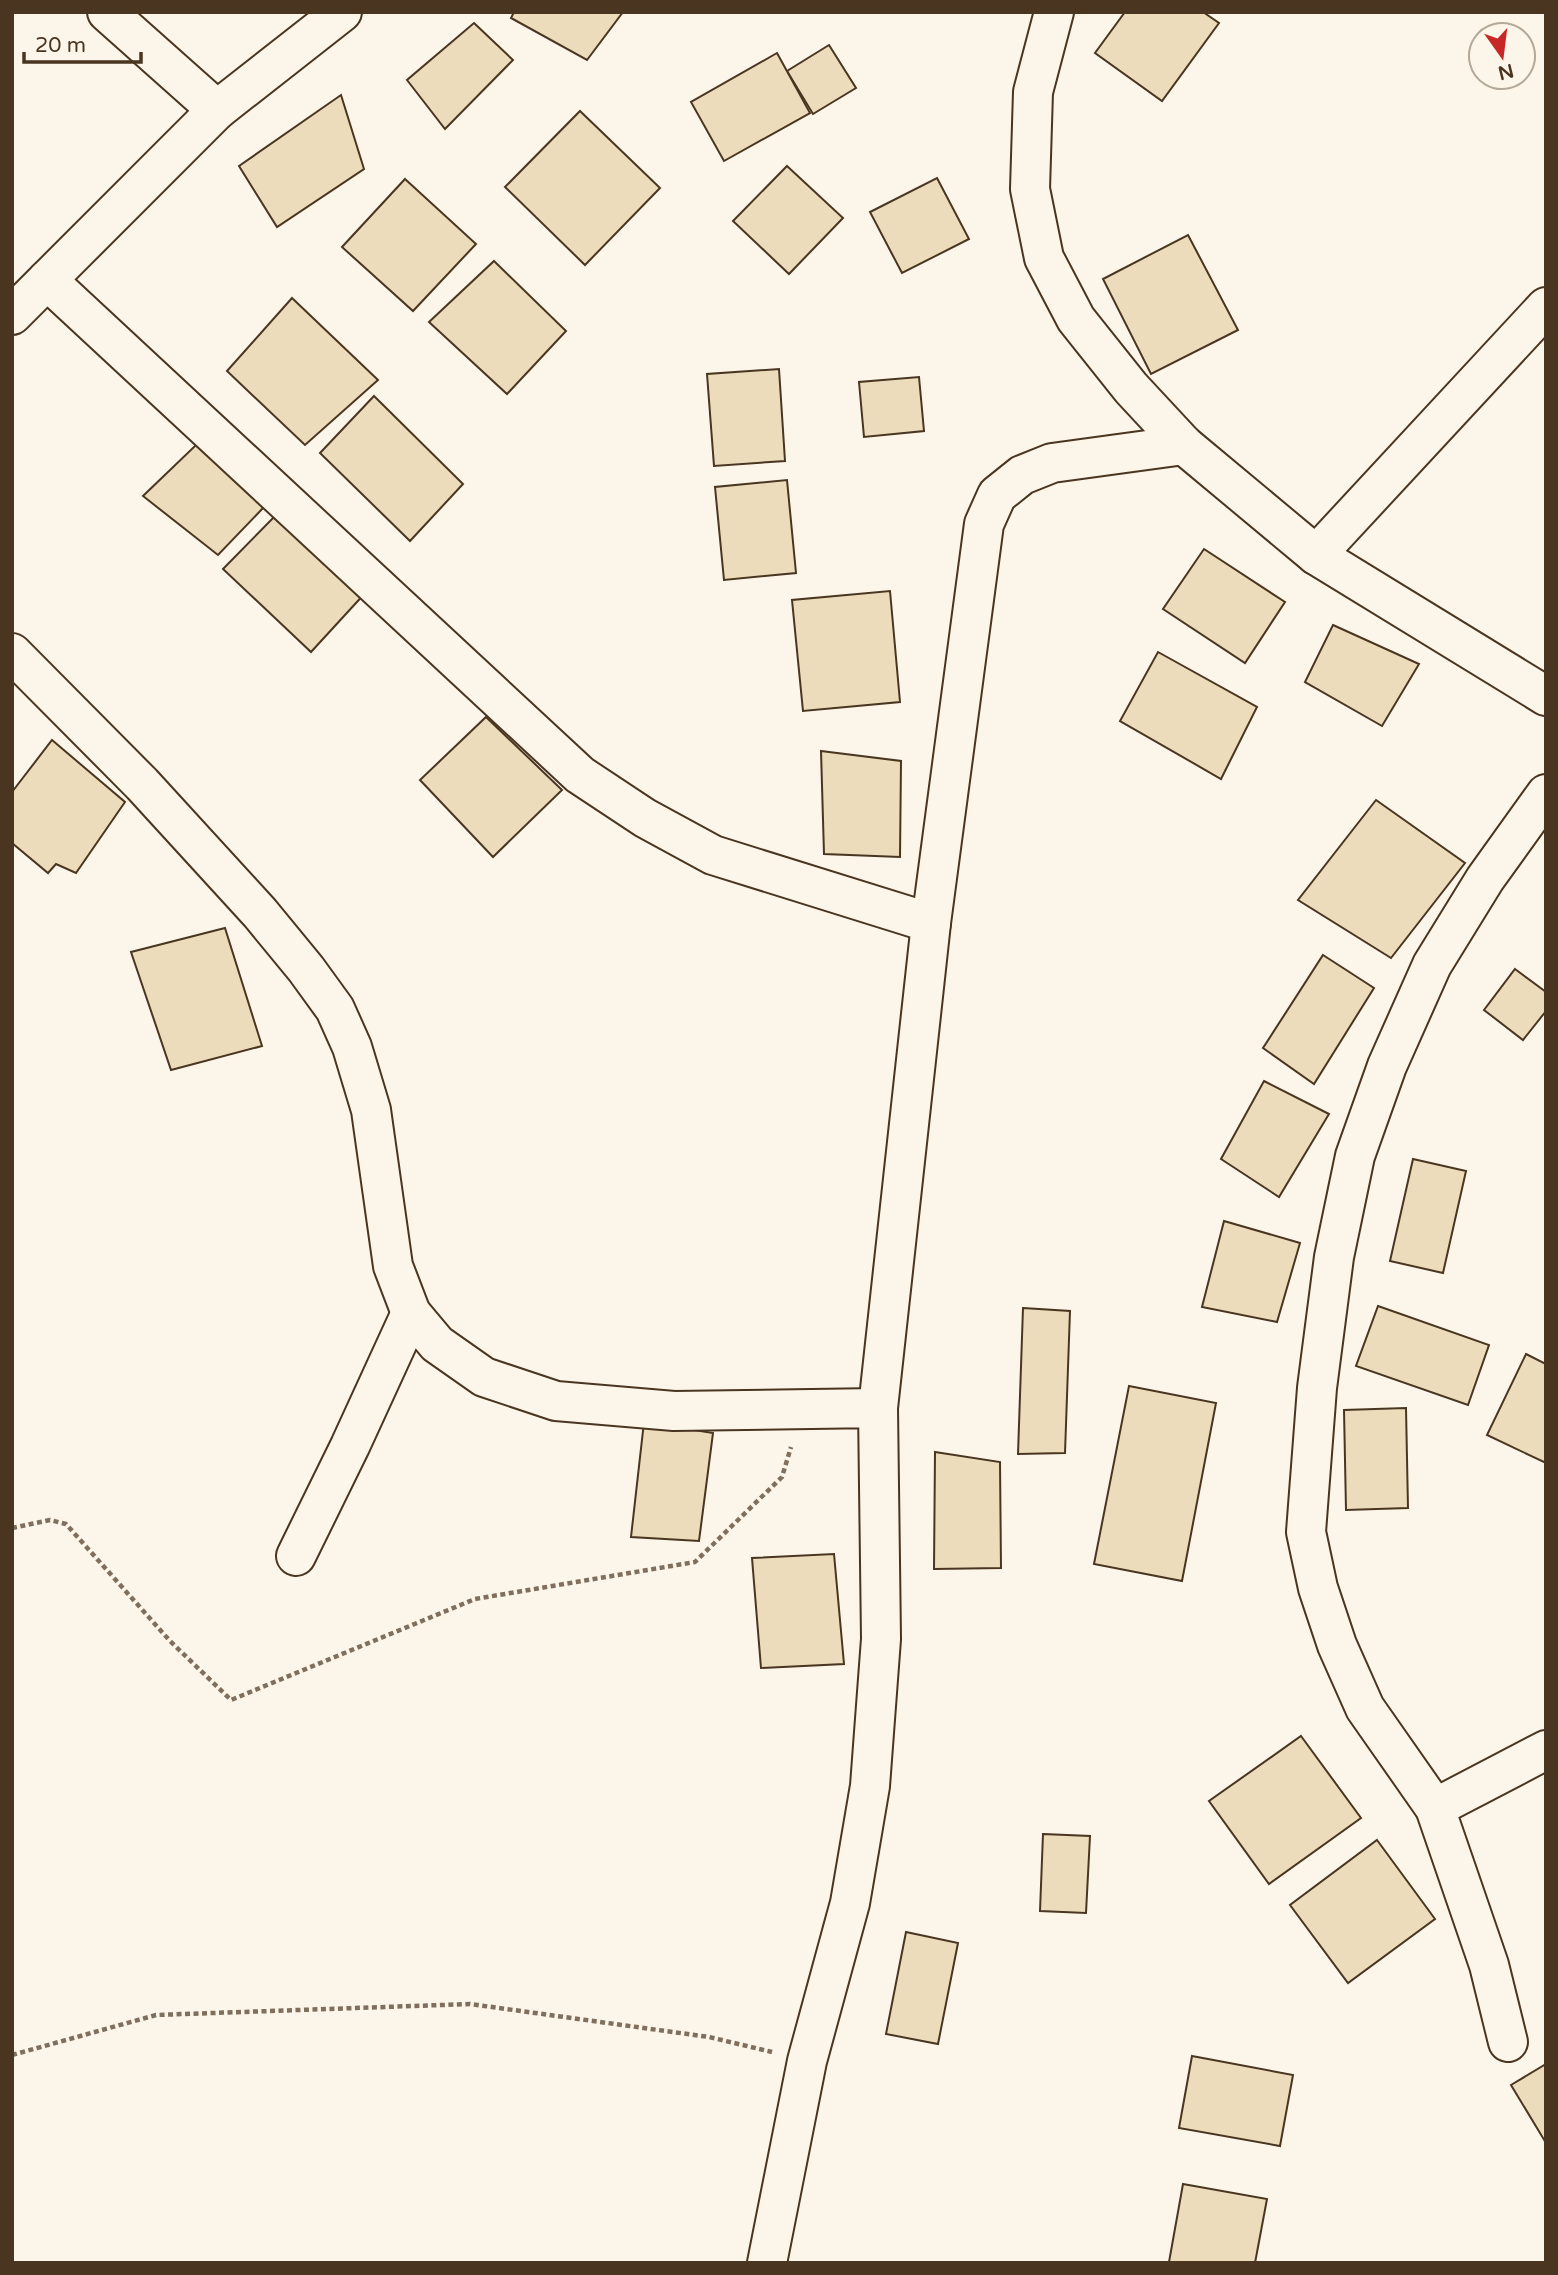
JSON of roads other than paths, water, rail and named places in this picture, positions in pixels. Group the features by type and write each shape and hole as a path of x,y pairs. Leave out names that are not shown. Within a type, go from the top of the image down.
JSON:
{"street":[{"path":"107,12 217,110"},
{"path":"12,315 217,110 342,12"},
{"path":"1054,12 1033,92 1030,190 1044,258 1076,319 1131,388 1184,445 1316,555 1546,696"},
{"path":"47,280 579,775 645,818 713,855 930,923"},
{"path":"1316,555 1546,307"},
{"path":"766,2263 807,2061 850,1902 870,1786 881,1639 877,1409 930,923 984,524 997,495 1023,475 1052,463 1184,445"},
{"path":"12,653 152,793 260,913 335,1009 352,1047 370,1110 393,1266 411,1313 437,1344 484,1377 556,1401 674,1411 877,1409"},
{"path":"1508,2042 1489,1965 1435,1808 1365,1708 1337,1646 1318,1588 1306,1532 1317,1388 1334,1257 1354,1156 1387,1066 1432,965 1485,879 1546,794"},
{"path":"296,1556 411,1313"},
{"path":"1435,1808 1546,1750"}]}
